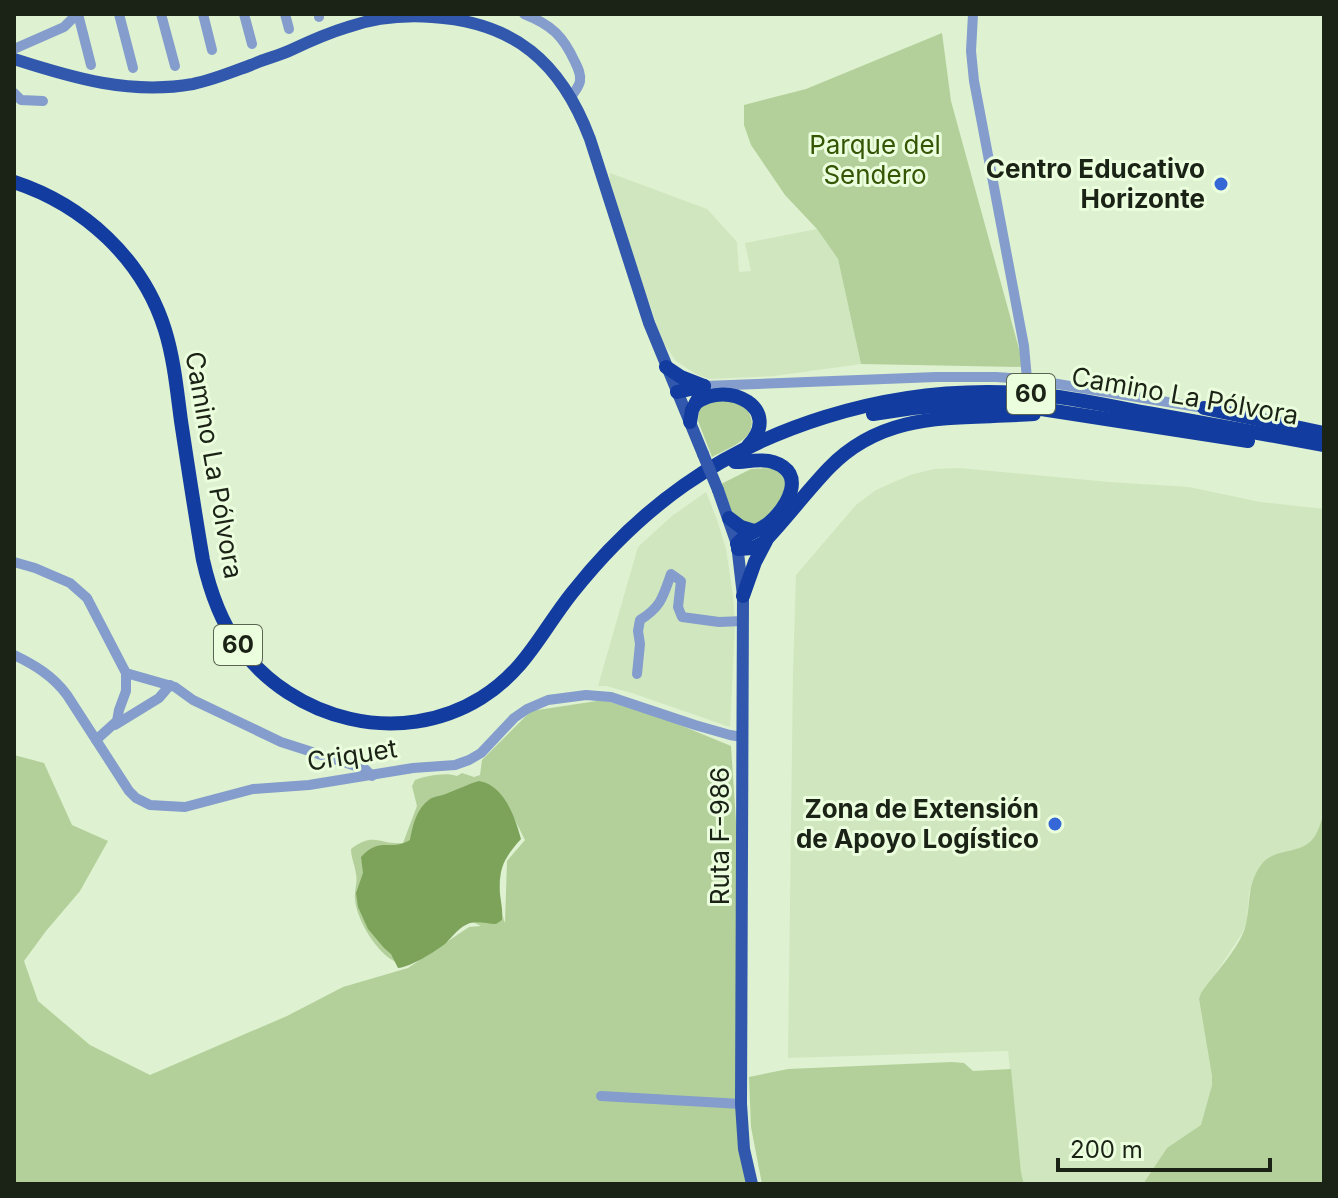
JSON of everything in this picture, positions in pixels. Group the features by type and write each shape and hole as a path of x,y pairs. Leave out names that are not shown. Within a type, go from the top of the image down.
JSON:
{"highway":[{"name":"Camino La Pólvora","path":"14,182 52,197 92,223 125,256 146,286 160,315 170,350 203,560 217,607 238,645 261,672 287,693 351,720 413,723 443,716 483,697 520,665 570,596 643,517 689,481 805,423 870,405 940,394 1039,394 1324,445"},
{"name":"Camino La Pólvora","path":"14,191 54,208 88,231 113,256 140,294 155,323 164,357 195,559 208,605 227,642 254,675 287,702 318,717 361,729 388,732 430,728 454,720 486,703 506,689 534,660 609,561 637,532 688,490 739,456 822,427 890,411 935,405 1022,406 1324,453"},
{"path":"666,367 702,393"},
{"path":"677,392 740,396 749,401 756,409 758,430 751,444 739,456"},
{"path":"690,422 690,414 702,393"},
{"path":"1204,408 1324,433"},
{"path":"739,456 772,461 781,466 790,477 792,487 791,496 769,523 746,535 738,547 748,549 758,546 830,467 851,450 885,431 931,419 1065,411"},
{"path":"729,518 741,527 754,531"},
{"path":"743,596 755,562 770,534"}],"main road":[{"name":"Ruta F-986","path":"14,59 100,83 155,87 182,85 223,76 359,23 407,16 435,17 483,25 519,42 553,71 571,98 590,139 631,272 666,367 718,490 738,547 743,596 741,1104 744,1149 752,1184"}],"street":[{"path":"14,49 64,27 77,14 91,65"},
{"path":"119,14 133,68"},
{"path":"161,14 175,66"},
{"path":"203,14 212,50"},
{"path":"244,14 252,44"},
{"path":"285,14 289,29"},
{"path":"524,14 543,23 566,44 581,79 571,98"},
{"path":"973,14 971,51 974,81 1024,346 1027,379"},
{"path":"14,93 21,100 43,101"},
{"path":"702,393 936,377 1027,379 1204,408"},
{"path":"14,562 70,583 87,598 126,673 126,691 115,725"},
{"path":"637,674 640,620 661,603 671,574 681,581 678,607 682,617 719,622 743,621"},
{"name":"Criquet","path":"14,655 38,667 57,682 133,795 155,806 185,807 253,789 309,785 413,768 455,765 485,749 514,718 527,709 548,700 586,695 611,697 742,737"},
{"path":"126,673 175,687 193,700 281,742 365,769 372,776"},
{"path":"96,740 159,698 170,685"},
{"path":"601,1096 741,1104"}],"shaded area":[{"path":"610,173 707,209 737,242 739,272 751,271 745,243 817,229 838,259 861,364 774,376 709,379 676,361 661,340 640,284 609,182"},
{"name":"Zona de Extensión de Apoyo Logístico","path":"959,468 1189,487 1260,502 1324,509 1324,813 1316,836 1296,850 1273,856 1249,892 1243,932 1199,999 1212,1076 1201,1126 1167,1148 1143,1184 1024,1184 1008,1051 788,1058 796,575 856,505 876,490 910,475 934,469"},
{"path":"706,492 726,549 733,595 735,626 730,727 632,693 598,686 638,547 672,516"},
{"path":"479,781 502,795 512,812 521,839 507,857 502,870 502,920 496,924 470,923 435,951 398,968 391,954 368,929 358,907 356,893 363,873 361,857 374,847 397,845 410,840 416,818 425,803"}],"green space":[{"name":"Parque del Sendero","path":"942,33 951,101 1024,367 861,364 838,259 817,229 785,195 751,145 744,125 744,105 806,89"},
{"path":"710,401 730,401 741,405 746,408 752,423 745,438 712,457 698,421 699,409"},
{"path":"771,468 782,475 787,487 774,510 759,523 735,519 721,484 751,469"},
{"path":"603,700 658,716 731,746 738,852 747,1184 14,1184 14,755 44,763 72,825 108,841 80,891 24,961 38,1001 90,1045 150,1075 287,1016 343,987 408,968 469,927 481,926 471,921 396,962 389,958 375,944 359,916 351,849 371,840 403,843 417,806 412,786 415,780 442,774 480,775 482,760 531,711","holes":["514,818 525,840 507,861 505,923 498,903 503,848"]},
{"path":"1324,813 1324,1184 1143,1184 1167,1148 1201,1125 1212,1076 1199,999 1244,931 1256,873 1266,859 1309,842 1316,834"},
{"path":"964,1063 973,1071 1011,1069 1024,1184 762,1184 751,1127 749,1077 788,1069"}],"place":[{"name":"Centro Educativo Horizonte","path":"1221,184"},
{"name":"Zona de Extensión de Apoyo Logístico","path":"1055,824"}]}
